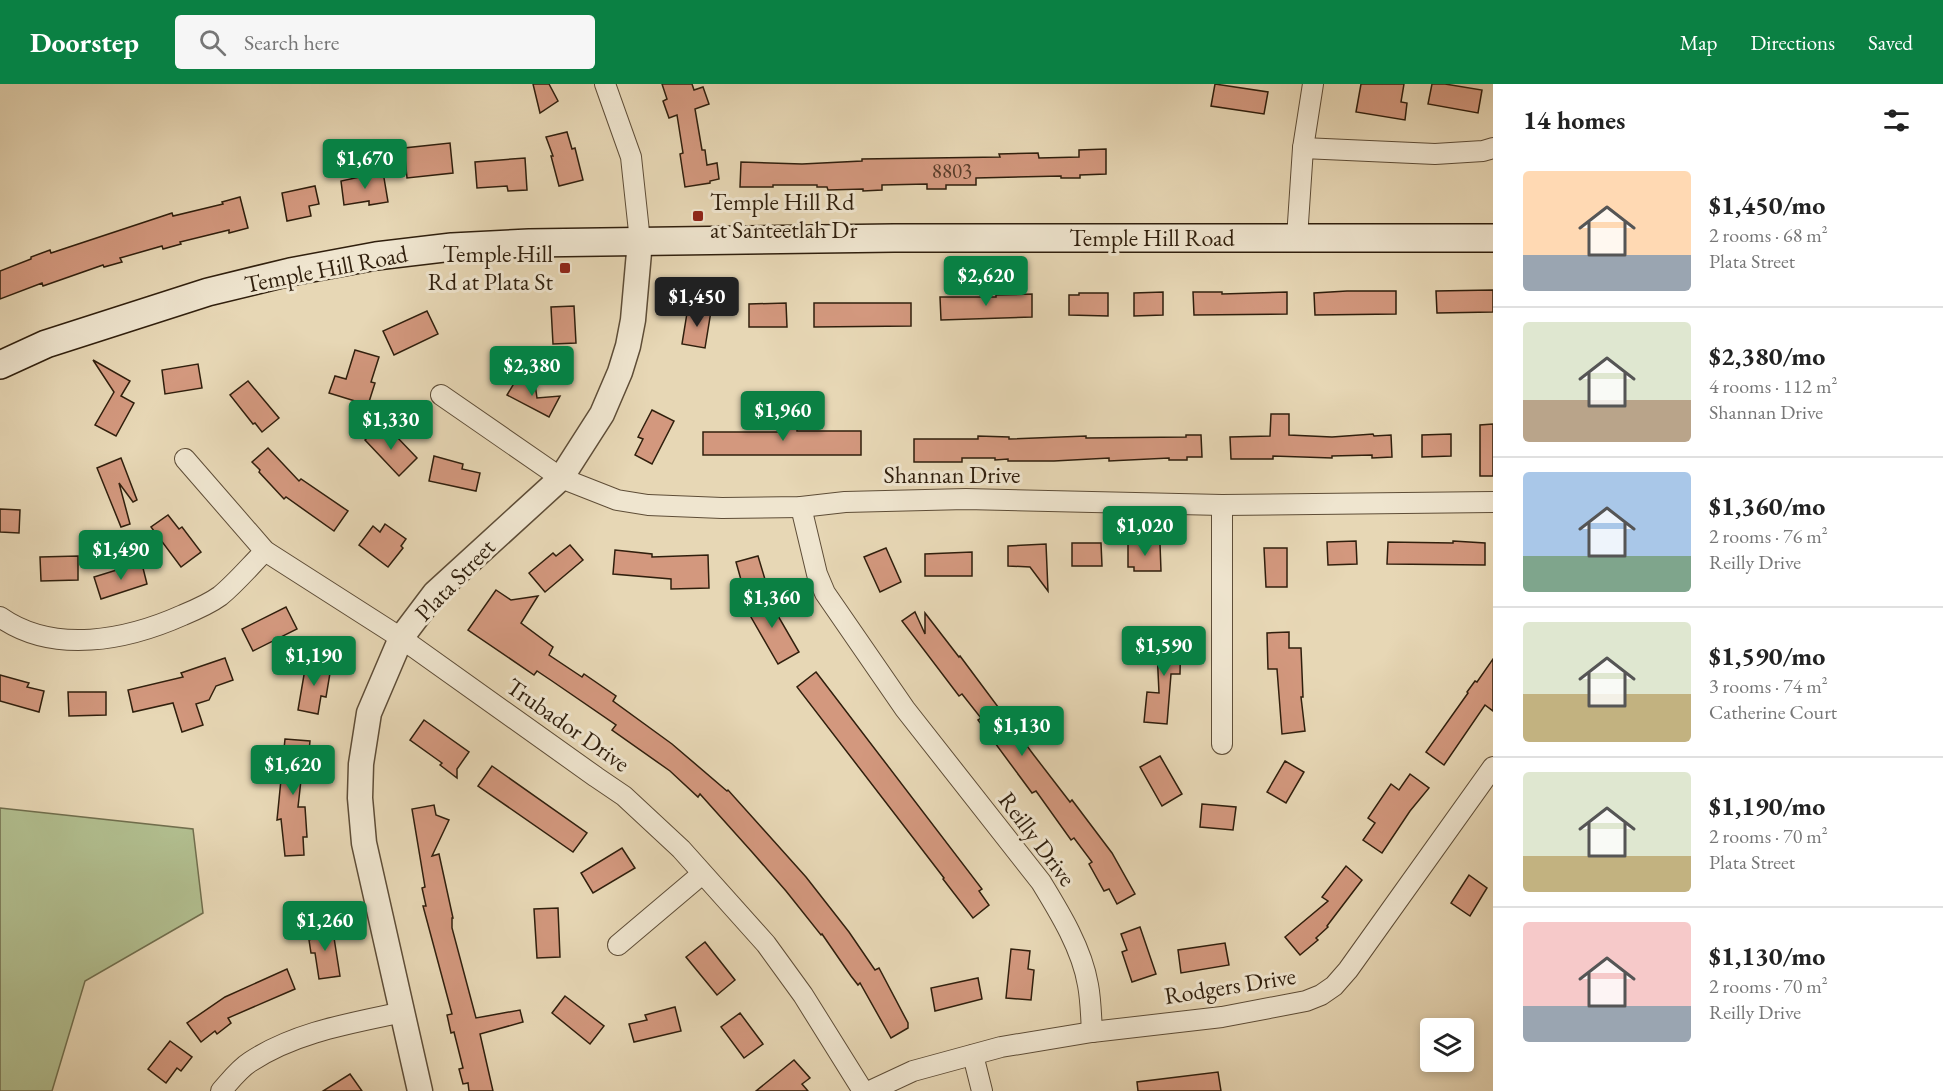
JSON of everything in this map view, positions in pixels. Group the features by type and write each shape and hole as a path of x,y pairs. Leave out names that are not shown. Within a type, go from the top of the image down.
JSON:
{"main road":[{"name":"Temple Hill Road","path":"0,365 46,344 208,292 290,272 376,256 452,247 529,243 894,238 1493,238"}],"street":[{"path":"605,84 631,157 640,241"},
{"path":"1297,238 1303,148 1313,84"},
{"path":"1303,148 1435,154 1483,152 1493,148"},
{"name":"Plata Street","path":"420,1091 364,843 360,798 369,713 401,638 435,593 561,478 602,414 620,372 628,346 633,320 640,241"},
{"name":"Shannan Drive","path":"441,395 561,478 617,501 648,505 722,508 801,507 856,501 966,499 1222,505 1493,502"},
{"name":"Trubador Drive","path":"185,459 265,551 401,638 624,796 681,849 766,944 803,995 863,1091"},
{"path":"1222,505 1222,744"},
{"name":"Reilly Drive","path":"801,507 817,574 825,593 905,709 1041,882 1057,907 1076,949 1088,984 1092,1032"},
{"path":"0,616 32,634 51,638 94,640 140,632 177,618 218,597 236,582 265,551"},
{"name":"Rodgers Drive","path":"870,1091 939,1062 1001,1047 1092,1032 1222,1017 1306,1001 1321,995 1334,986 1348,970 1493,767"},
{"path":"618,945 702,874"},
{"path":"221,1091 248,1063 268,1051 304,1036 403,1012"},
{"path":"973,1055 982,1091"}],"green space":[{"path":"0,808 193,829 203,913 85,981 52,1091 0,1091"}],"building":[{"path":"533,84 549,84 558,101 540,113"},
{"path":"662,84 692,84 694,90 703,87 709,104 695,109 702,150 705,150 707,165 717,163 719,179 710,181 710,183 685,187 677,115 669,118 663,101 667,99"},
{"path":"1215,84 1268,92 1264,114 1211,106"},
{"path":"1361,84 1404,84 1401,102 1407,103 1405,120 1356,112"},
{"path":"1432,84 1482,90 1478,113 1428,104"},
{"path":"567,132 572,149 575,148 583,180 559,186 551,156 553,156 546,137"},
{"path":"450,143 453,173 407,178 404,148"},
{"path":"1106,149 1106,174 1080,175 1080,178 1061,178 1061,176 976,178 976,185 946,185 946,189 927,189 927,184 882,185 882,190 863,191 863,189 828,190 827,187 817,187 817,185 740,187 741,162 802,164 862,161 862,159 1000,157 999,154 1038,153 1039,158 1079,157 1079,150"},
{"path":"525,158 527,190 508,191 507,186 477,188 475,162"},
{"path":"383,172 388,202 369,205 369,201 344,205 341,181"},
{"path":"315,186 319,204 309,206 311,216 287,221 282,193"},
{"path":"240,197 248,228 229,233 229,230 180,242 181,244 163,249 162,246 120,258 122,262 104,267 103,265 43,286 42,283 0,299 0,271 31,259 31,257 50,250 51,253 172,213 173,216 223,204 222,202"},
{"path":"1493,290 1493,312 1437,313 1436,291"},
{"path":"1396,291 1396,314 1315,315 1314,293"},
{"path":"1163,292 1163,315 1134,316 1134,293"},
{"path":"1193,292 1222,292 1222,294 1287,292 1287,314 1194,315"},
{"path":"1079,293 1108,293 1108,316 1069,315 1069,295 1079,295"},
{"path":"1032,294 1032,317 941,320 940,297 996,297 996,295"},
{"path":"786,303 787,327 749,327 749,304"},
{"path":"814,303 911,303 911,326 814,327"},
{"path":"574,306 576,343 553,344 551,307"},
{"path":"688,307 711,311 705,348 682,344"},
{"path":"427,311 438,334 394,355 383,331"},
{"path":"355,350 379,357 371,382 375,383 368,405 329,393 335,376 346,379"},
{"path":"93,360 130,381 121,396 134,403 116,436 95,425 114,392"},
{"path":"198,364 202,388 165,394 162,370"},
{"path":"519,375 535,384 537,398 560,396 549,417 507,395"},
{"path":"248,381 279,418 262,432 230,395"},
{"path":"652,410 674,421 652,464 635,455 643,439 638,437"},
{"path":"1271,414 1289,414 1289,435 1332,437 1391,435 1392,457 1372,458 1372,455 1332,456 1332,458 1273,456 1273,459 1231,459 1230,437 1270,436"},
{"path":"797,420 797,431 861,431 861,455 703,455 703,432 781,432 781,421"},
{"path":"1493,424 1493,476 1480,476 1480,425"},
{"path":"379,427 392,440 396,436 417,458 399,476 365,440"},
{"path":"1451,434 1451,456 1422,457 1422,435"},
{"path":"1186,435 1201,435 1202,457 1187,457 1187,460 1169,460 1169,458 1109,461 1109,458 1008,461 1008,459 995,460 995,458 962,458 962,462 914,462 914,439 978,439 978,436 1009,437 1009,439 1086,436 1086,438 1186,437"},
{"path":"268,448 299,481 301,479 348,511 334,531 286,497 284,499 259,472 260,470 252,462"},
{"path":"434,456 463,464 462,469 480,473 476,491 429,481"},
{"path":"121,458 137,500 133,502 119,483 130,524 121,527 97,468"},
{"path":"0,509 20,510 19,533 0,532"},
{"path":"168,515 179,529 182,527 201,552 181,567 151,527"},
{"path":"385,524 406,539 401,546 403,548 388,567 359,545 373,526 380,532"},
{"path":"1356,541 1357,564 1328,565 1327,542"},
{"path":"1453,541 1485,543 1485,565 1387,564 1388,542 1453,543"},
{"path":"1072,543 1101,543 1102,566 1072,566"},
{"path":"1046,544 1048,591 1030,567 1008,566 1008,546"},
{"path":"1128,544 1160,544 1161,571 1134,571 1134,567 1128,567"},
{"path":"570,545 583,560 545,592 529,573 553,553 556,556"},
{"path":"886,548 901,582 880,592 864,557"},
{"path":"1264,548 1287,548 1287,587 1266,587"},
{"path":"615,550 652,554 652,557 708,555 709,588 671,589 671,579 613,574"},
{"path":"972,552 972,576 925,576 925,554"},
{"path":"78,556 78,580 41,581 40,557"},
{"path":"758,556 767,586 743,587 736,562"},
{"path":"142,564 147,584 101,599 94,577"},
{"path":"496,590 511,600 538,596 521,623 553,647 549,655 582,677 584,674 616,696 613,701 672,744 728,790 806,877 875,970 879,968 908,1023 908,1028 891,1038 860,983 858,985 822,934 700,794 698,797 670,771 612,730 616,725 537,671 534,675 468,630"},
{"path":"770,595 774,609 799,652 778,664 744,605"},
{"path":"286,607 297,629 253,651 242,629"},
{"path":"915,612 925,634 925,613 960,656 1070,802 1072,800 1112,853 1135,894 1117,904 1109,889 1104,891 1089,864 1092,862 1074,838 1071,840 1036,791 1032,793 978,720 981,718 962,694 959,696 902,621"},
{"path":"1159,631 1181,631 1180,674 1171,674 1167,724 1144,722 1147,692 1159,693 1157,650 1159,650"},
{"path":"1289,632 1289,648 1301,648 1303,697 1301,697 1305,731 1282,734 1277,669 1268,669 1267,633"},
{"path":"225,658 233,680 216,686 209,700 196,704 203,725 182,732 173,703 133,712 128,690 183,677 181,673"},
{"path":"1493,659 1493,711 1485,705 1444,765 1426,752 1467,692"},
{"path":"306,663 331,667 326,697 321,696 318,714 298,710"},
{"path":"816,672 982,889 979,891 989,905 973,918 797,687"},
{"path":"0,675 29,683 27,687 44,691 39,712 0,701"},
{"path":"68,692 106,692 106,715 69,716"},
{"path":"424,720 469,752 457,769 457,778 440,765 442,763 410,740"},
{"path":"285,739 310,741 307,771 302,771 298,807 305,807 307,837 303,837 304,855 285,856 281,819 277,820"},
{"path":"1160,756 1182,794 1162,806 1140,767"},
{"path":"1285,761 1304,772 1286,803 1267,792"},
{"path":"492,766 587,833 573,852 478,786"},
{"path":"1410,774 1429,788 1410,811 1382,853 1363,840 1375,823 1368,818 1391,784 1399,790"},
{"path":"1202,804 1236,807 1233,830 1200,827"},
{"path":"434,805 436,815 449,820 432,856 439,854 453,918 452,928 476,1018 520,1010 523,1022 480,1034 493,1091 469,1091 468,1083 463,1084 459,1069 463,1068 447,1015 452,1014 423,906 426,906 422,888 425,887 412,809"},
{"path":"622,848 635,868 593,893 581,873"},
{"path":"1346,866 1362,880 1328,927 1316,938 1318,940 1300,955 1285,937 1328,901 1322,897"},
{"path":"1469,875 1487,888 1470,916 1451,903"},
{"path":"558,908 560,957 537,958 534,909"},
{"path":"332,925 340,976 319,979 315,953 311,953 310,929"},
{"path":"1140,927 1156,974 1132,982 1122,952 1127,950 1121,934"},
{"path":"705,942 735,980 717,995 686,957"},
{"path":"1225,943 1229,965 1181,973 1178,950"},
{"path":"1011,949 1030,951 1028,969 1034,970 1031,1000 1006,998"},
{"path":"287,969 295,989 228,1018 231,1023 217,1034 215,1031 201,1042 187,1023 225,997"},
{"path":"978,978 982,999 935,1011 931,988"},
{"path":"565,996 604,1026 590,1044 552,1013"},
{"path":"675,1007 681,1031 634,1042 629,1024 647,1020 645,1015"},
{"path":"740,1013 763,1044 744,1058 721,1027"},
{"path":"170,1041 192,1057 181,1071 177,1068 166,1083 148,1069"},
{"path":"794,1060 810,1078 802,1084 808,1091 756,1091"},
{"path":"1218,1072 1221,1091 1138,1091 1137,1082"},
{"path":"350,1074 362,1091 323,1091"}],"place":[{"name":"Temple Hill Rd at Santeetlah Dr","path":"698,216"},
{"name":"Temple Hill Rd at Plata St","path":"565,268"}]}
